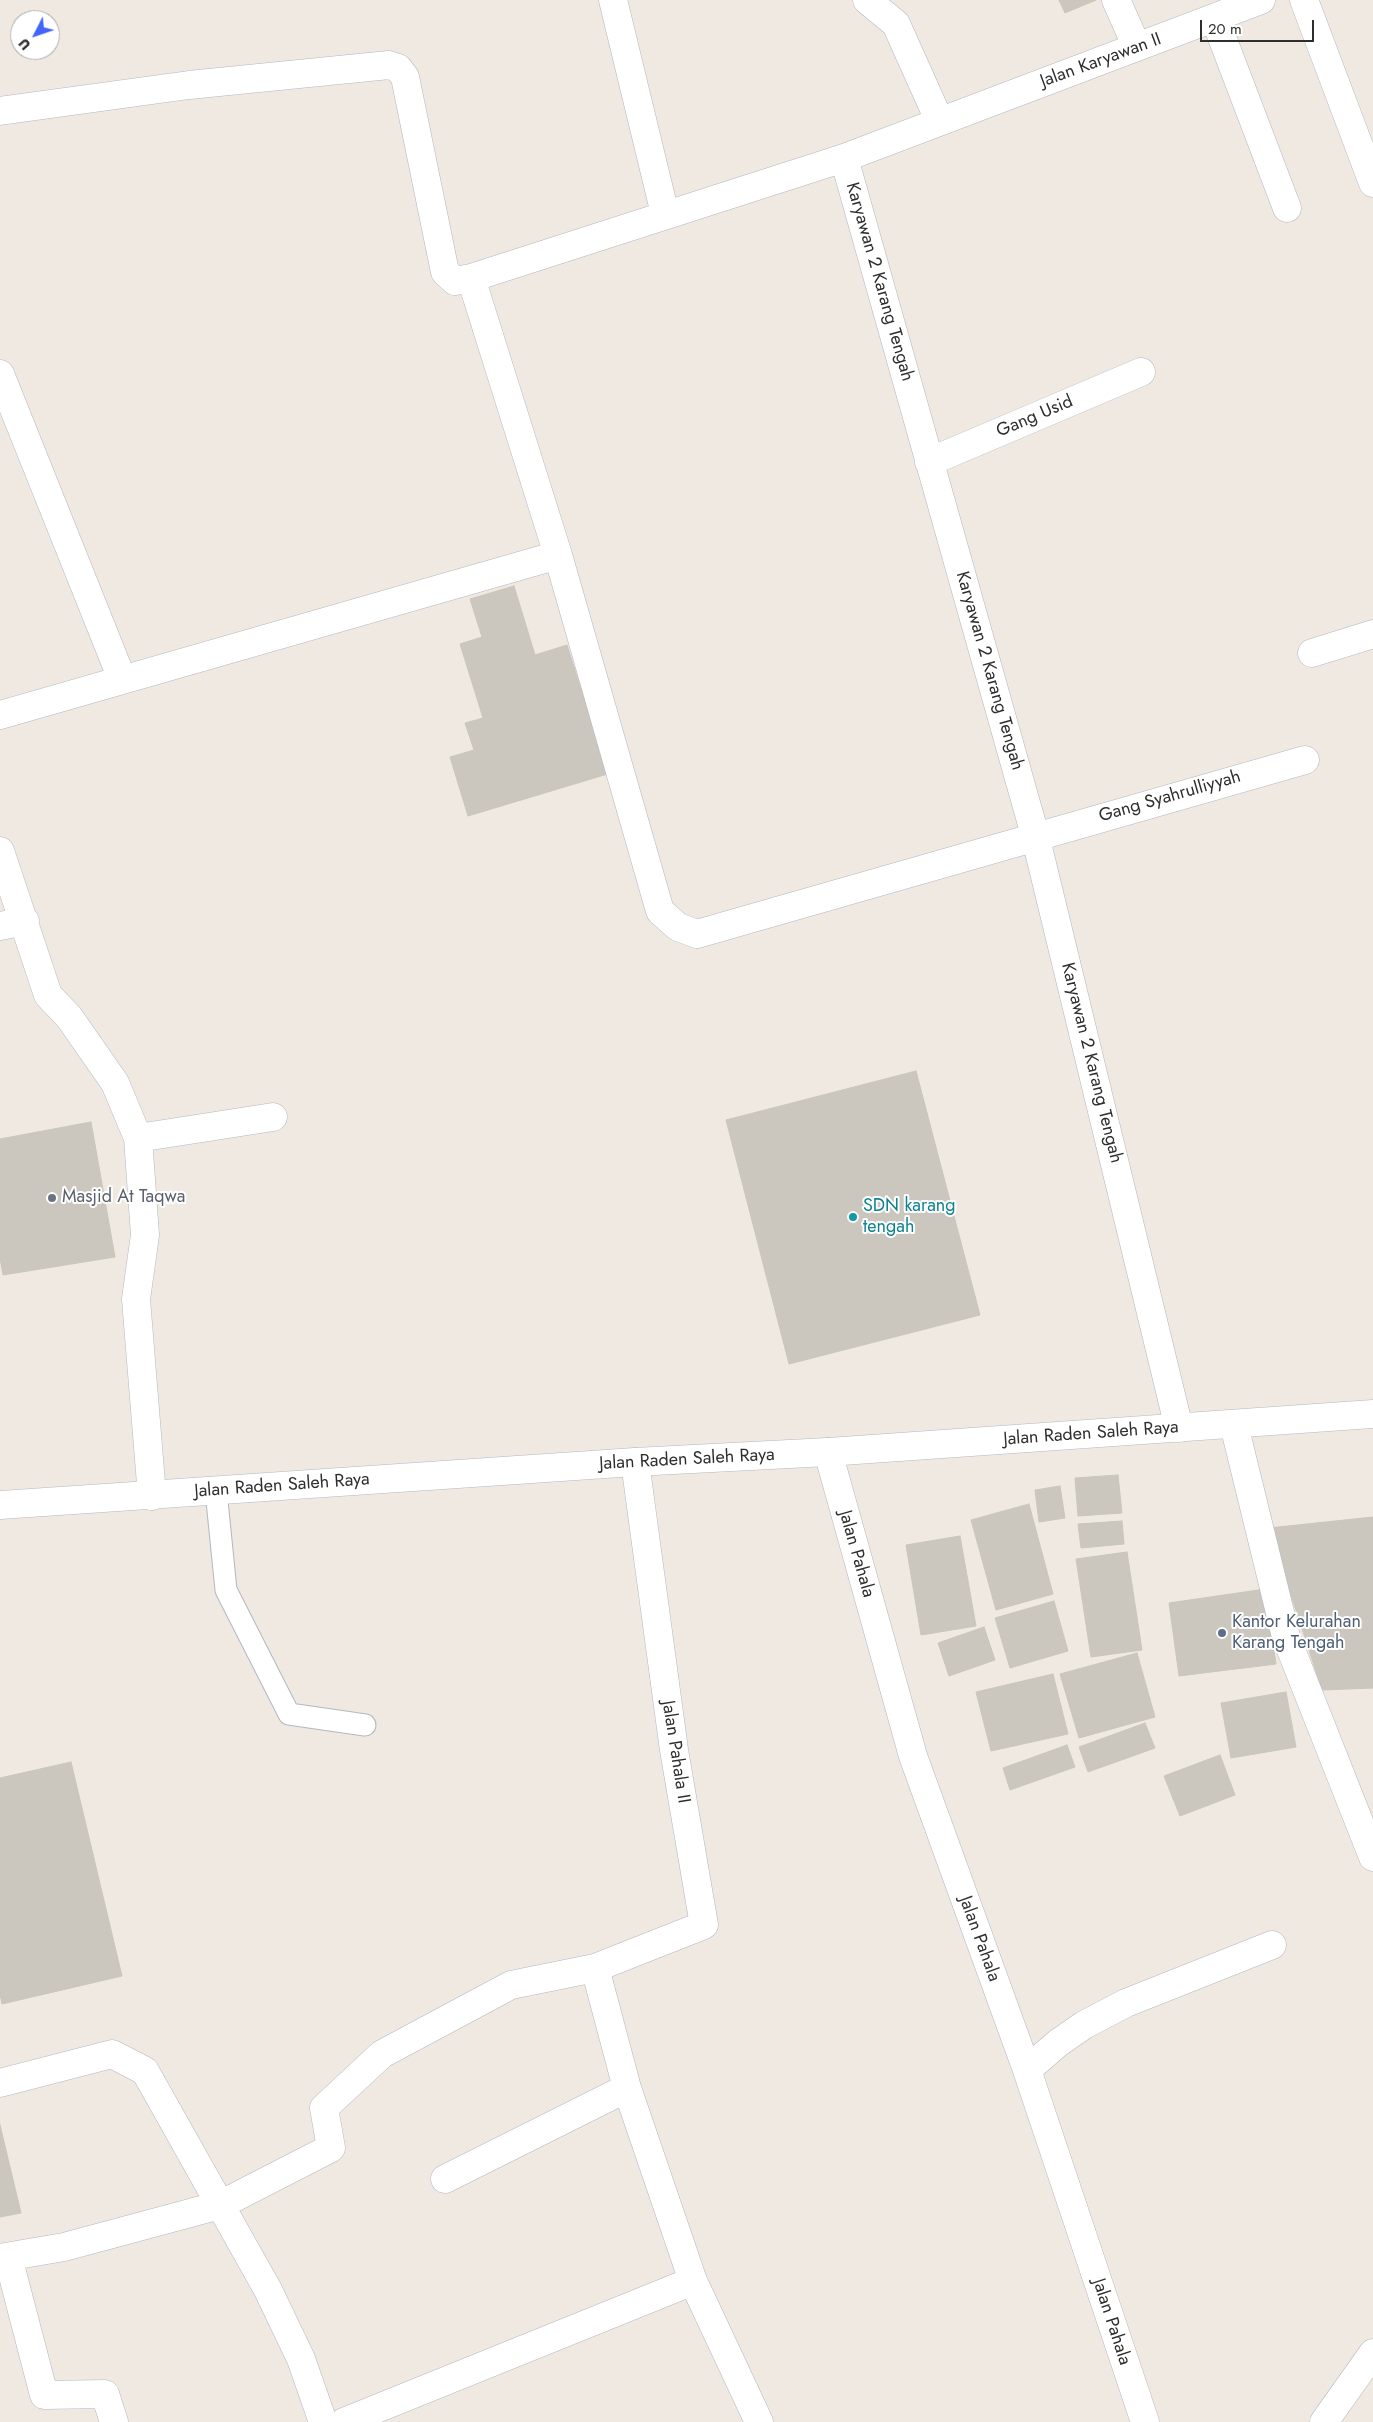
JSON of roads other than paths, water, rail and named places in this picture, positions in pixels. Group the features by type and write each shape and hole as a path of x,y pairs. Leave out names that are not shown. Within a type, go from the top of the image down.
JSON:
{"street":[{"path":"613,0 665,214"},
{"path":"867,0 896,24 940,120"},
{"path":"1116,0 1136,48"},
{"name":"Jalan Karyawan II","path":"940,120 1215,19 1261,0"},
{"path":"1304,0 1373,183"},
{"path":"1215,19 1287,208"},
{"path":"0,111 189,85 394,66 402,71 405,77 445,272 455,281 471,278 665,214 844,158"},
{"name":"Karyawan 2 Karang Tengah","path":"940,120 844,158 1035,835 1179,1428"},
{"name":"Gang Syahrulliyyah","path":"471,278 558,555 660,911 678,927 697,934 1035,835 1305,760"},
{"name":"Gang Usid","path":"929,462 1141,372"},
{"path":"0,374 122,679"},
{"path":"0,714 558,555"},
{"path":"1312,653 1373,634"},
{"path":"0,851 12,923 48,995 69,1017 115,1083 138,1138 145,1235 136,1299 152,1496"},
{"path":"138,1138 273,1117"},
{"name":"Jalan Raden Saleh Raya","path":"0,1505 635,1462 828,1452 1373,1414"},
{"path":"1234,1425 1286,1637 1373,1857"},
{"name":"Jalan Pahala","path":"828,1452 913,1756 1027,2070 1144,2422"},
{"name":"Jalan Pahala II","path":"595,1968 704,1925 674,1750 635,1462"},
{"path":"1027,2070 1058,2042 1084,2025 1126,2003 1272,1945"},
{"path":"114,2422 104,2394 44,2395 4,2258 64,2247 220,2205 331,2148 324,2108 382,2054 511,1985 595,1968 627,2088 693,2281 758,2422"},
{"path":"0,2083 112,2054 145,2072 268,2290 301,2359 323,2422"},
{"path":"445,2178 627,2088"},
{"path":"344,2422 693,2281"},
{"path":"1324,2422 1373,2353"}],"lane":[{"path":"216,1491 226,1590 289,1714 365,1725"}],"place":[{"name":"Masjid At Taqwa","path":"52,1198"},
{"name":"SDN karang tengah","path":"853,1217"},
{"name":"Kantor Kelurahan Karang Tengah","path":"1222,1633"}]}
